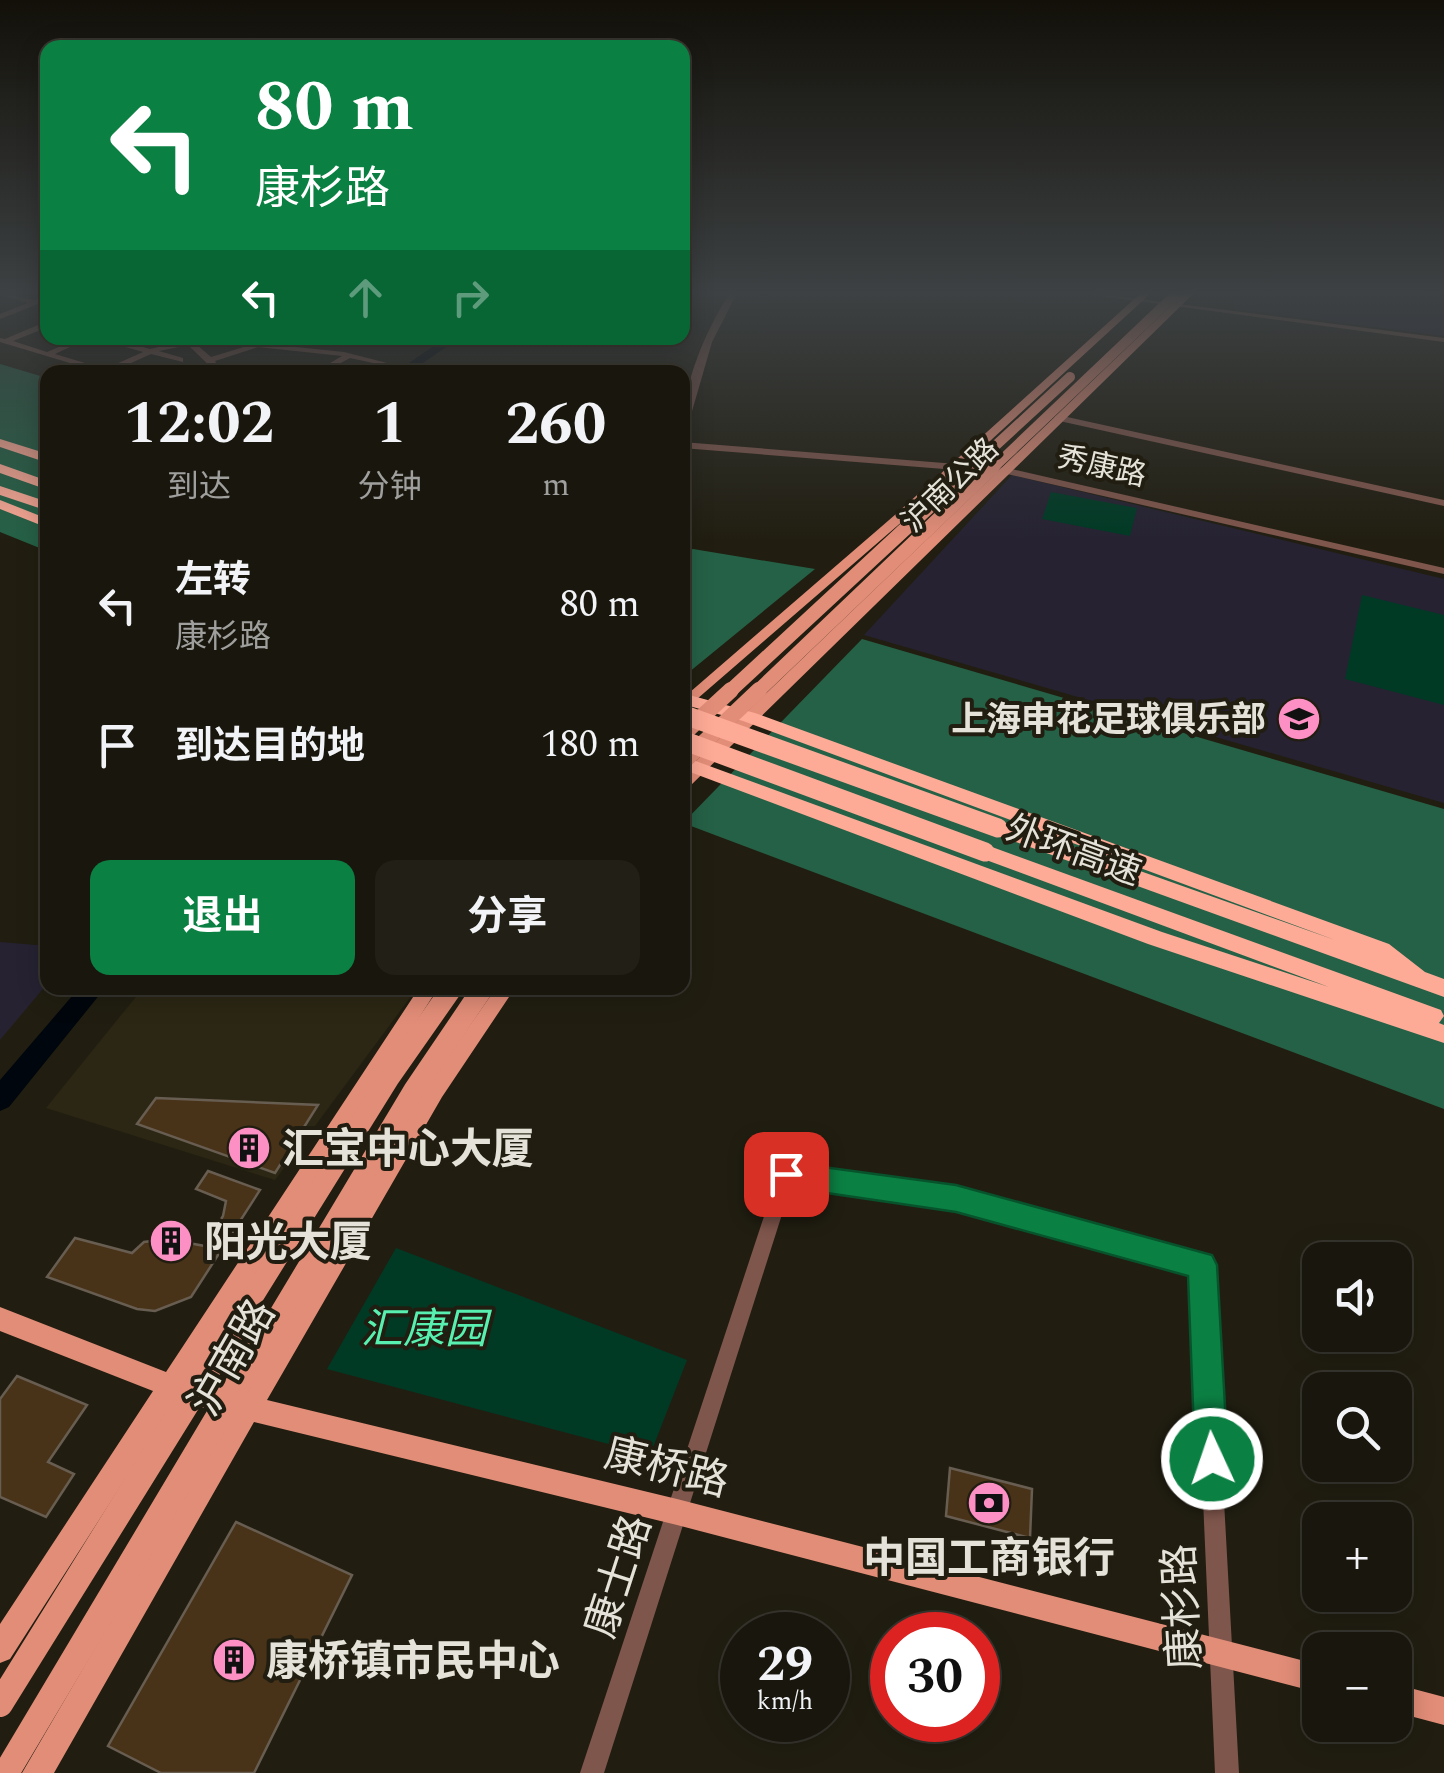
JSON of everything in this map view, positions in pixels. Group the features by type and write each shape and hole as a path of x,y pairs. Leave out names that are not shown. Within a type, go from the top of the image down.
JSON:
{"highway":[{"path":"0,444 40,456"},
{"path":"0,459 40,472"},
{"path":"0,468 40,483"},
{"path":"0,490 40,504"},
{"path":"0,504 40,521"},
{"path":"0,518 40,535"},
{"path":"764,702 762,718 780,729"},
{"path":"690,706 749,717 1168,867 1382,950 1418,979"},
{"name":"外环高速","path":"690,707 998,828 1444,988"},
{"path":"690,725 749,717"},
{"path":"690,736 780,729"},
{"name":"外环高速","path":"690,740 1444,1020"},
{"path":"690,765 1155,938 1444,1034"}],"main road":[{"name":"沪南公路","path":"690,700 1054,376"},
{"path":"690,730 1072,376"},
{"path":"690,762 1090,376"},
{"name":"沪南公路","path":"749,717 1101,376"},
{"path":"690,763 749,717"},
{"name":"沪南路","path":"0,1650 424,995"},
{"path":"0,1704 390,1078 447,995"},
{"path":"6,1773 414,1090 479,995"},
{"name":"沪南路","path":"36,1773 435,1091 501,995"},
{"name":"康桥路","path":"0,1319 170,1386 248,1408 678,1512 1302,1674"},
{"path":"1412,1703 1444,1711"}],"street":[{"path":"690,403 698,376"},
{"path":"1058,418 1444,504"},
{"name":"秀康路","path":"690,446 1007,471 1444,572"},
{"name":"康士路","path":"592,1773 786,1174"},
{"name":"康杉路","path":"786,1174 956,1198 1202,1265 1227,1773"}],"shaded area":[{"name":"上海申花足球俱乐部","path":"1012,475 1444,579 1444,803 864,635"},
{"path":"0,942 40,945 40,992 0,1040"},
{"path":"137,995 412,995 275,1180 46,1108"}],"green space":[{"path":"0,376 39,376 40,548 0,532"},
{"path":"1051,492 1137,508 1130,536 1042,519"},
{"path":"693,549 815,569 690,671"},
{"path":"1362,595 1444,615 1444,705 1345,679"},
{"path":"862,639 1444,809 1444,1109 690,826 690,816"},
{"name":"汇康园","path":"396,1248 687,1360 650,1455 327,1369"}],"building":[{"name":"汇宝中心大厦","path":"156,1098 318,1105 275,1173 137,1124"},
{"name":"阳光大厦","path":"208,1171 260,1190 191,1297 155,1311 137,1309 47,1277 75,1238 132,1253 144,1242 167,1239 205,1246 223,1216 226,1201 196,1189"},
{"path":"17,1376 87,1405 48,1462 74,1474 46,1517 0,1497 0,1399"},
{"name":"中国工商银行","path":"950,1468 1032,1489 1030,1538 946,1516"},
{"name":"康桥镇市民中心","path":"236,1522 352,1575 254,1773 161,1773 108,1746"}],"waterway":[{"path":"0,1099 87,995"}],"place":[{"name":"上海申花足球俱乐部","path":"1299,719"},
{"name":"汇宝中心大厦","path":"249,1148"},
{"name":"阳光大厦","path":"171,1241"},
{"name":"中国工商银行","path":"989,1503"},
{"name":"康桥镇市民中心","path":"234,1660"}],"route":[{"path":"786,1174 956,1198 1202,1265 1212,1459"}]}
